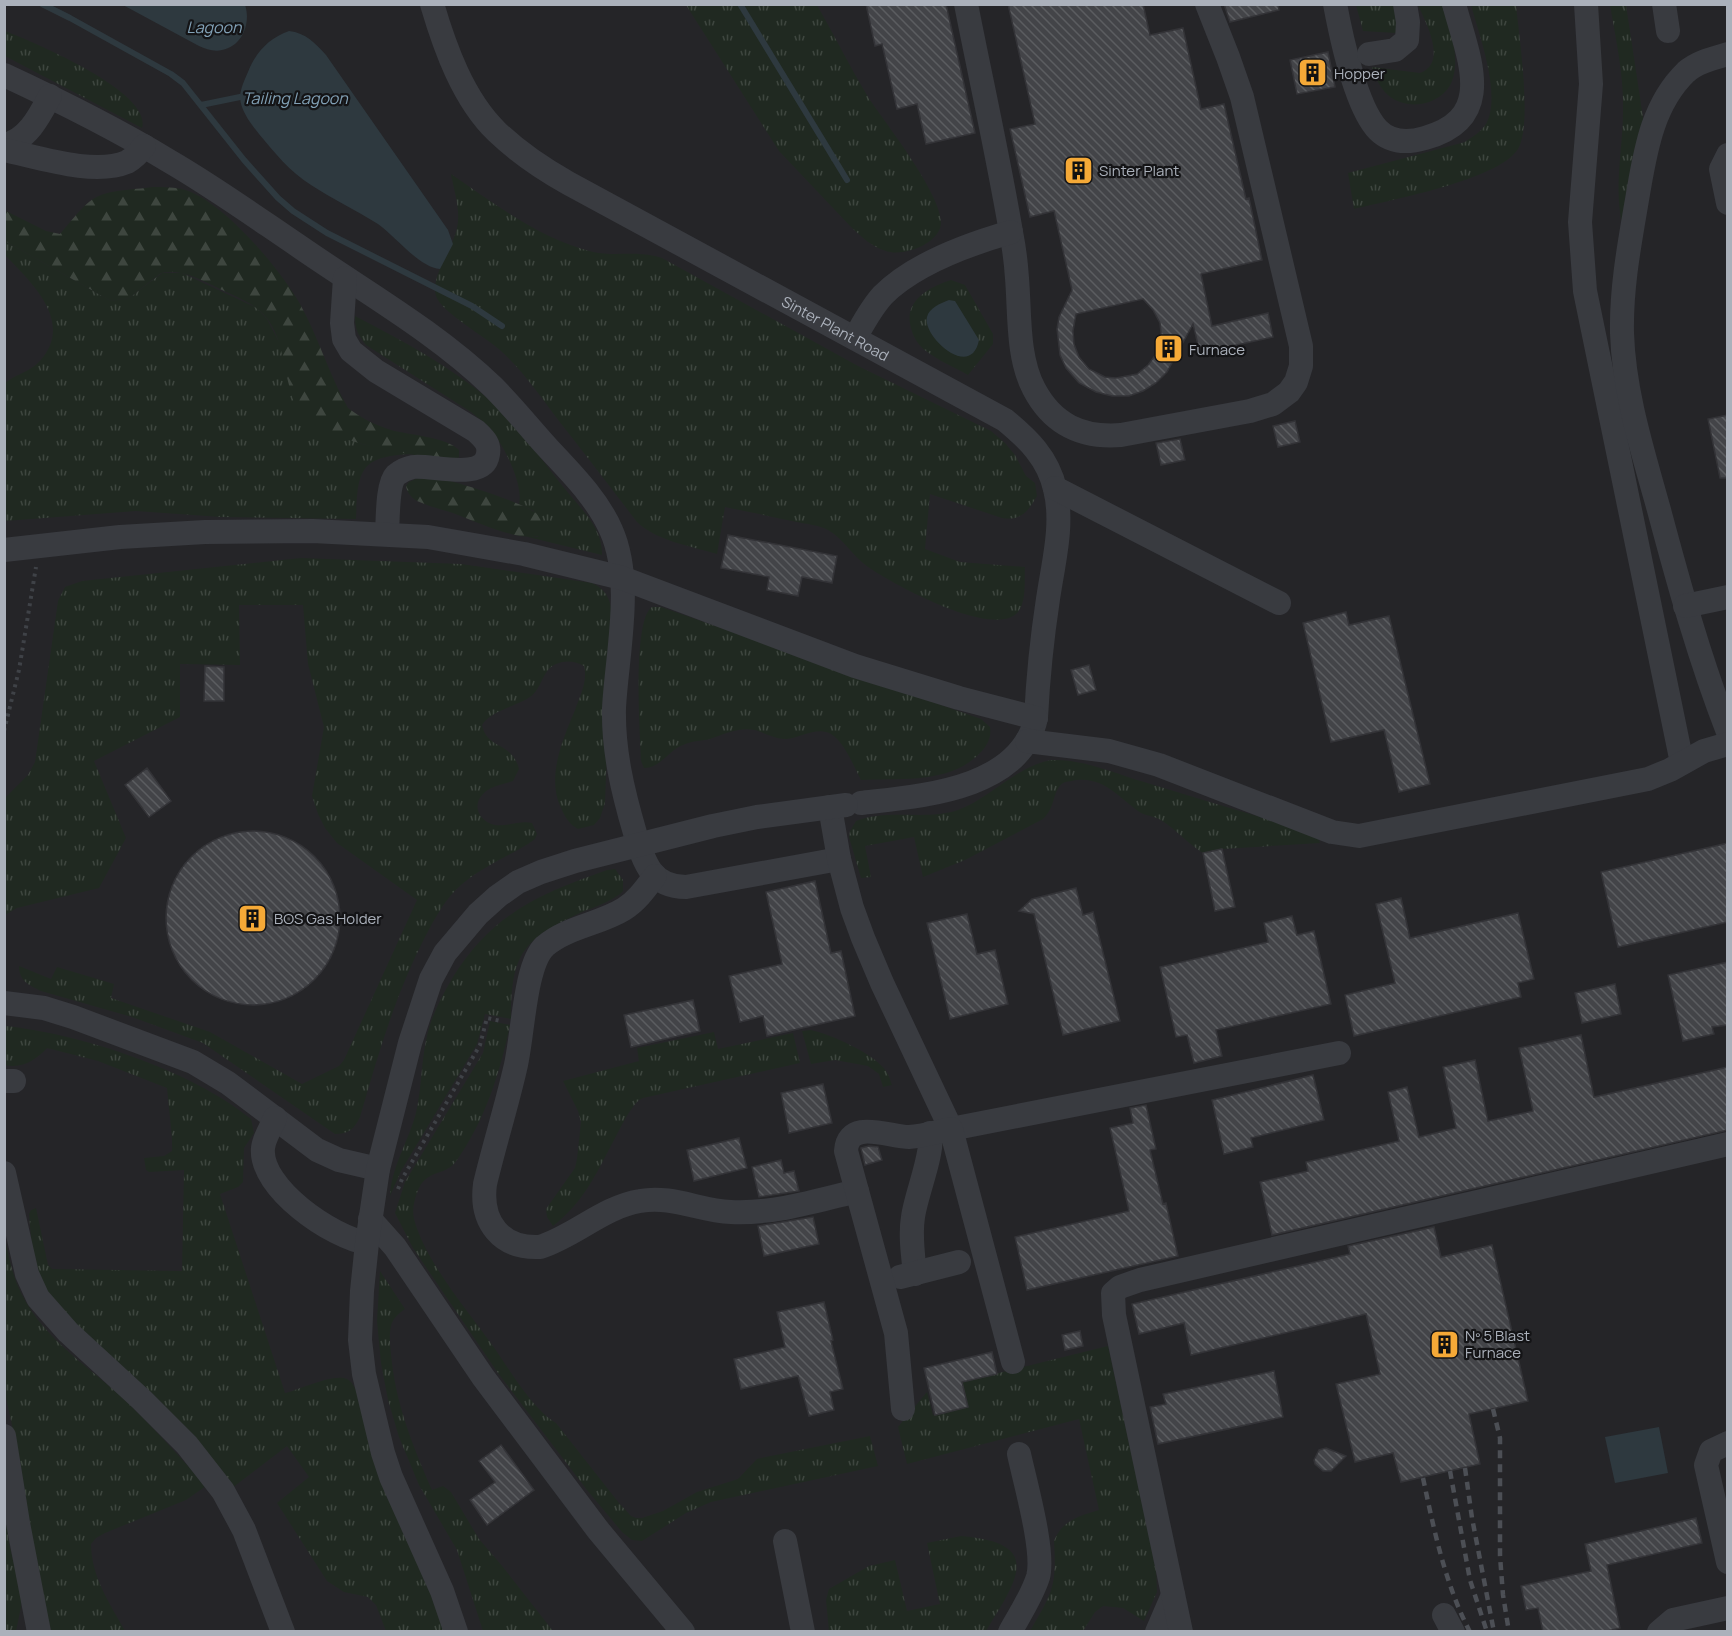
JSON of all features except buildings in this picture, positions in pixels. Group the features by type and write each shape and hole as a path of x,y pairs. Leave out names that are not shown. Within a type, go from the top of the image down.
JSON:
{"lane":[{"name":"Sinter Plant Road","path":"432,4 451,57 467,90 495,131 543,169 1005,420 1035,447 1047,465 1055,488 1059,513 1041,649 1036,718 1027,741"},
{"path":"966,4 1011,232 1017,274 1021,340 1028,376 1046,406 1072,429 1101,436 1121,435 1250,411 1273,404 1296,382 1300,366 1301,346 1242,97 1207,4"},
{"path":"1335,4 1355,84 1365,109 1378,131 1400,142 1440,134 1464,116 1469,105 1473,89 1472,73 1454,4"},
{"path":"1369,54 1395,50 1407,40 1408,22 1405,4"},
{"path":"1586,4 1591,84 1580,222 1581,266 1608,410 1682,763"},
{"path":"1664,4 1668,31"},
{"path":"1728,54 1710,59 1687,72 1669,95 1654,123 1646,145 1627,261 1622,333 1629,403 1703,666 1728,732"},
{"path":"4,75 50,96 144,146 211,187 429,333 492,386 597,505 610,528 618,551 622,578 614,711 621,787 639,846 648,867 655,876 668,885 686,886 839,859"},
{"path":"4,145 15,141 29,130 50,96"},
{"path":"4,150 62,162 101,167 126,162 136,156 144,146"},
{"path":"1728,155 1721,169 1728,203"},
{"path":"855,338 869,312 884,294 904,279 957,250 980,240 1011,232"},
{"path":"345,278 342,323 344,339 351,351 376,371 476,431 488,446 484,463 474,468 461,471 414,467 398,474 392,484 387,533"},
{"path":"1055,488 1279,603"},
{"path":"4,550 120,537 205,532 313,531 387,533 428,537 495,548 622,578 855,666 959,698 1036,718"},
{"path":"1685,606 1728,597"},
{"path":"456,1632 442,1591 391,1477 372,1416 360,1340 362,1291 378,1169 420,1010 431,979 445,953 461,932 498,896 518,882 575,861 757,817 934,794 973,783 1003,766 1027,741 1091,748 1131,756 1332,832 1359,836 1648,779 1704,751 1728,744"},
{"path":"846,805 839,859 852,908 940,1131 1013,1362"},
{"path":"655,876 625,909 558,938 542,949 535,961 530,976 516,1068 483,1195 485,1211 495,1231 515,1245 526,1248 548,1244 613,1210 639,1201 662,1199 728,1212 757,1213 857,1191"},
{"path":"4,1003 44,1008 171,1052 220,1077 326,1155 378,1169"},
{"path":"903,1409 896,1333 846,1151 847,1144 855,1134 865,1131 899,1137 940,1131 1339,1053"},
{"path":"275,1118 263,1148 265,1163 272,1177 285,1194 307,1213 350,1239 367,1243"},
{"path":"915,1274 912,1219 916,1194 930,1148 940,1131"},
{"path":"1182,1632 1114,1315 1113,1293 1120,1287 1140,1280 1728,1144"},
{"path":"4,1173 27,1274 38,1298 68,1332 187,1445 223,1491 244,1530 283,1632"},
{"path":"370,1219 395,1247 483,1377 598,1530 683,1632"},
{"path":"883,1282 959,1262"},
{"path":"4,1436 39,1632"},
{"path":"1728,1443 1711,1451 1706,1465 1728,1562"},
{"path":"1010,1632 1032,1592 1039,1569 1038,1543 1019,1454"},
{"path":"784,1541 803,1632"},
{"path":"1158,1632 1173,1595"},
{"path":"1659,1632 1673,1620 1728,1608"}],"path":[{"path":"4,731 10,711 34,586 37,546"},
{"path":"398,1190 402,1179 480,1045 487,1018 523,1025"}],"shaded area":[{"path":"5,5 1727,5 1727,1631 5,1631"}],"green space":[{"path":"686,5 817,5 868,97 923,177 932,194 939,210 941,223 934,237 920,247 893,252 876,247 852,228 779,151"},
{"path":"1356,5 1396,5 1396,33 1363,31"},
{"path":"1418,5 1443,5 1453,41 1455,69 1449,87 1435,100 1406,104 1388,95 1376,79 1372,67 1420,73 1428,68 1433,61 1434,52 1430,32"},
{"path":"1471,5 1516,5 1525,98 1523,134 1519,147 1509,158 1492,169 1470,178 1418,194 1354,209 1348,173 1465,142 1486,124 1492,97 1488,65"},
{"path":"1610,5 1626,5 1644,124 1623,228 1619,184 1623,98"},
{"path":"5,31 64,57 111,84 129,99 140,114 142,128 5,56"},
{"path":"451,174 536,230 555,239 593,252 644,254 662,258 858,366 991,431 1005,443 1015,455 1026,476 1035,483 1037,496 1024,514 1009,519 930,494 925,549 960,562 1025,567 1024,596 1018,612 1006,619 988,619 967,615 943,606 868,567 834,534 812,525 725,507 717,554 674,542 645,529 637,522 517,367 494,345 446,309 436,296 436,280 455,236 458,221 458,208"},
{"path":"153,187 181,189 200,197 250,238 279,273 300,304 348,408 385,428 445,442 459,450 459,457 453,461 375,447 334,435 304,418 298,411 293,398 279,342 270,323 255,307 208,283 182,273 161,273 129,298 111,301 5,241 4,210 46,231 60,234 81,209 95,198 111,192"},
{"path":"5,241 111,301 129,298 162,273 182,273 257,308 267,319 279,342 346,438 362,444 413,454 382,458 365,469 358,488 356,519 221,517 136,511 5,521 5,383 40,361 50,346 53,332 51,317 37,290 5,255"},
{"path":"951,280 965,285 993,334 993,344 968,375 923,349 911,328 910,318 914,303 927,291"},
{"path":"355,316 426,355 491,401 520,432 590,519 599,536 602,555 528,537 538,537 534,511 519,504 520,495 515,473 492,431 471,412 366,345 358,332"},
{"path":"418,478 450,481 494,494 523,506 539,516 544,534 536,537 513,535 417,501 407,491 406,486"},
{"path":"301,558 461,564 592,583 601,588 606,595 612,613 605,803 600,818 594,825 578,829 566,817 557,796 555,784 558,758 581,694 585,672 584,666 577,663 556,664 548,671 534,694 491,716 482,725 485,733 494,743 511,754 519,769 513,781 493,787 483,794 478,803 479,813 485,821 495,825 532,823 537,834 535,839 469,879 455,890 441,909 414,959 396,1003 360,1117 356,1125 340,1134 335,1134 203,1043 132,1017 41,991 23,979 19,971 19,966 51,979 57,967 114,984 111,998 210,1032 302,1084 339,1066 344,1060 417,900 337,843 325,828 318,814 312,796 324,727 308,664 303,605 239,605 240,665 180,664 180,717 94,761 126,838 99,888 17,908 5,915 4,799 28,775 35,762 58,601 65,587 82,581"},
{"path":"652,607 661,607 981,719 990,727 988,743 978,755 953,771 923,778 861,780 845,749 831,734 820,731 782,739 755,730 743,729 678,747 654,766 644,768 641,761 639,728 639,655 646,616"},
{"path":"1051,760 1098,767 1308,831 1318,837 1320,843 1222,849 1203,853 1165,822 1141,813 1104,785 1087,780 1077,780 1063,783 1060,786 1043,819 965,860 923,877 914,837 865,846 871,877 861,878 849,837 856,821 881,815 933,815 958,810 982,798 1026,769"},
{"path":"615,869 623,880 623,891 620,894 546,931 524,951 514,978 511,1019 485,1014 477,1044 401,1171 390,1196 397,1165 416,1113 429,1028 438,1005 468,955 484,937 519,909 560,888"},
{"path":"490,1021 510,1025 490,1096 476,1129 457,1160 447,1169 425,1179 421,1185 414,1202 414,1219 427,1252 437,1268 522,1388 539,1409 556,1423 619,1503 631,1516 642,1518 663,1511 697,1492 738,1479 757,1459 870,1436 878,1466 711,1502 686,1513 642,1541 632,1540 622,1532 498,1373 413,1248 395,1213 405,1182 483,1053"},
{"path":"5,1026 67,1037 134,1057 198,1085 251,1119 254,1133 244,1148 243,1182 238,1187 220,1194 285,1393 333,1378 347,1379 353,1385 444,1631 386,1631 376,1605 368,1597 344,1592 327,1581 277,1503 309,1477 287,1446 232,1488 51,1296 41,1279 32,1247 29,1214 31,1210 36,1208 48,1265 52,1269 182,1271 184,1170 149,1172 146,1170 144,1158 164,1156 172,1151 167,1088 98,1061 47,1048 23,1065 5,1065"},
{"path":"811,1030 840,1040 872,1058 886,1071 892,1085 883,1087 879,1074 868,1066 835,1060 811,1064 802,1031"},
{"path":"714,1032 718,1049 793,1033 800,1063 639,1100 625,1119 588,1187 573,1207 553,1226 547,1217 546,1209 575,1168 581,1122 563,1081 639,1061 637,1048"},
{"path":"4,1235 17,1284 26,1302 49,1333 123,1398 206,1486 186,1500 105,1533 91,1544 98,1578 125,1631 51,1631 5,1393"},
{"path":"380,1271 405,1309 396,1316 391,1326 393,1372 406,1424 432,1490 443,1486 451,1492 479,1539 553,1631 483,1631 457,1550 419,1485 399,1437 388,1400 381,1363 377,1321"},
{"path":"1108,1346 1156,1567 1157,1592 1144,1621 1123,1608 1103,1606 1095,1612 1083,1631 1030,1631 1048,1598 1054,1580 1054,1541 1057,1534 1072,1520 1099,1510 1079,1419 907,1464 898,1427 927,1392 933,1415 967,1407 962,1382"},
{"path":"4,1500 9,1544 22,1602 16,1631 5,1631"},
{"path":"961,1536 988,1540 1005,1547 1014,1556 1017,1567 1007,1596 986,1631 829,1631 826,1600 829,1589 869,1566 895,1560 907,1611 940,1604 927,1543"}],"water":[{"name":"Lagoon","path":"123,5 245,5 247,19 244,32 235,44 222,50 213,50 199,46"},
{"name":"Tailing Lagoon","path":"289,31 305,36 326,55 448,230 453,244 440,269 424,263 378,224 303,180 277,155 250,122 242,108 240,98 245,78 255,58 264,47"},
{"path":"949,300 955,301 979,340 974,352 967,356 958,356 948,351 939,343 927,325 930,311"},
{"path":"1659,1427 1668,1473 1615,1483 1605,1437"}],"waterway":[{"path":"42,4 171,74 183,83 244,160 278,198 293,211 327,233 472,306 502,326"},
{"path":"740,4 847,180"},
{"path":"201,105 240,97"}],"railway":[{"path":"1493,1409 1500,1438 1500,1556 1509,1632"},
{"path":"1465,1468 1472,1518 1494,1632"},
{"path":"1450,1471 1470,1580 1487,1632"},
{"path":"1423,1478 1447,1576 1470,1632"}],"place":[{"name":"Hopper","path":"1313,73"},
{"name":"Sinter Plant","path":"1078,170"},
{"name":"Furnace","path":"1168,349"},
{"name":"BOS Gas Holder","path":"253,918"},
{"name":"Nº 5 Blast Furnace","path":"1444,1344"}]}
